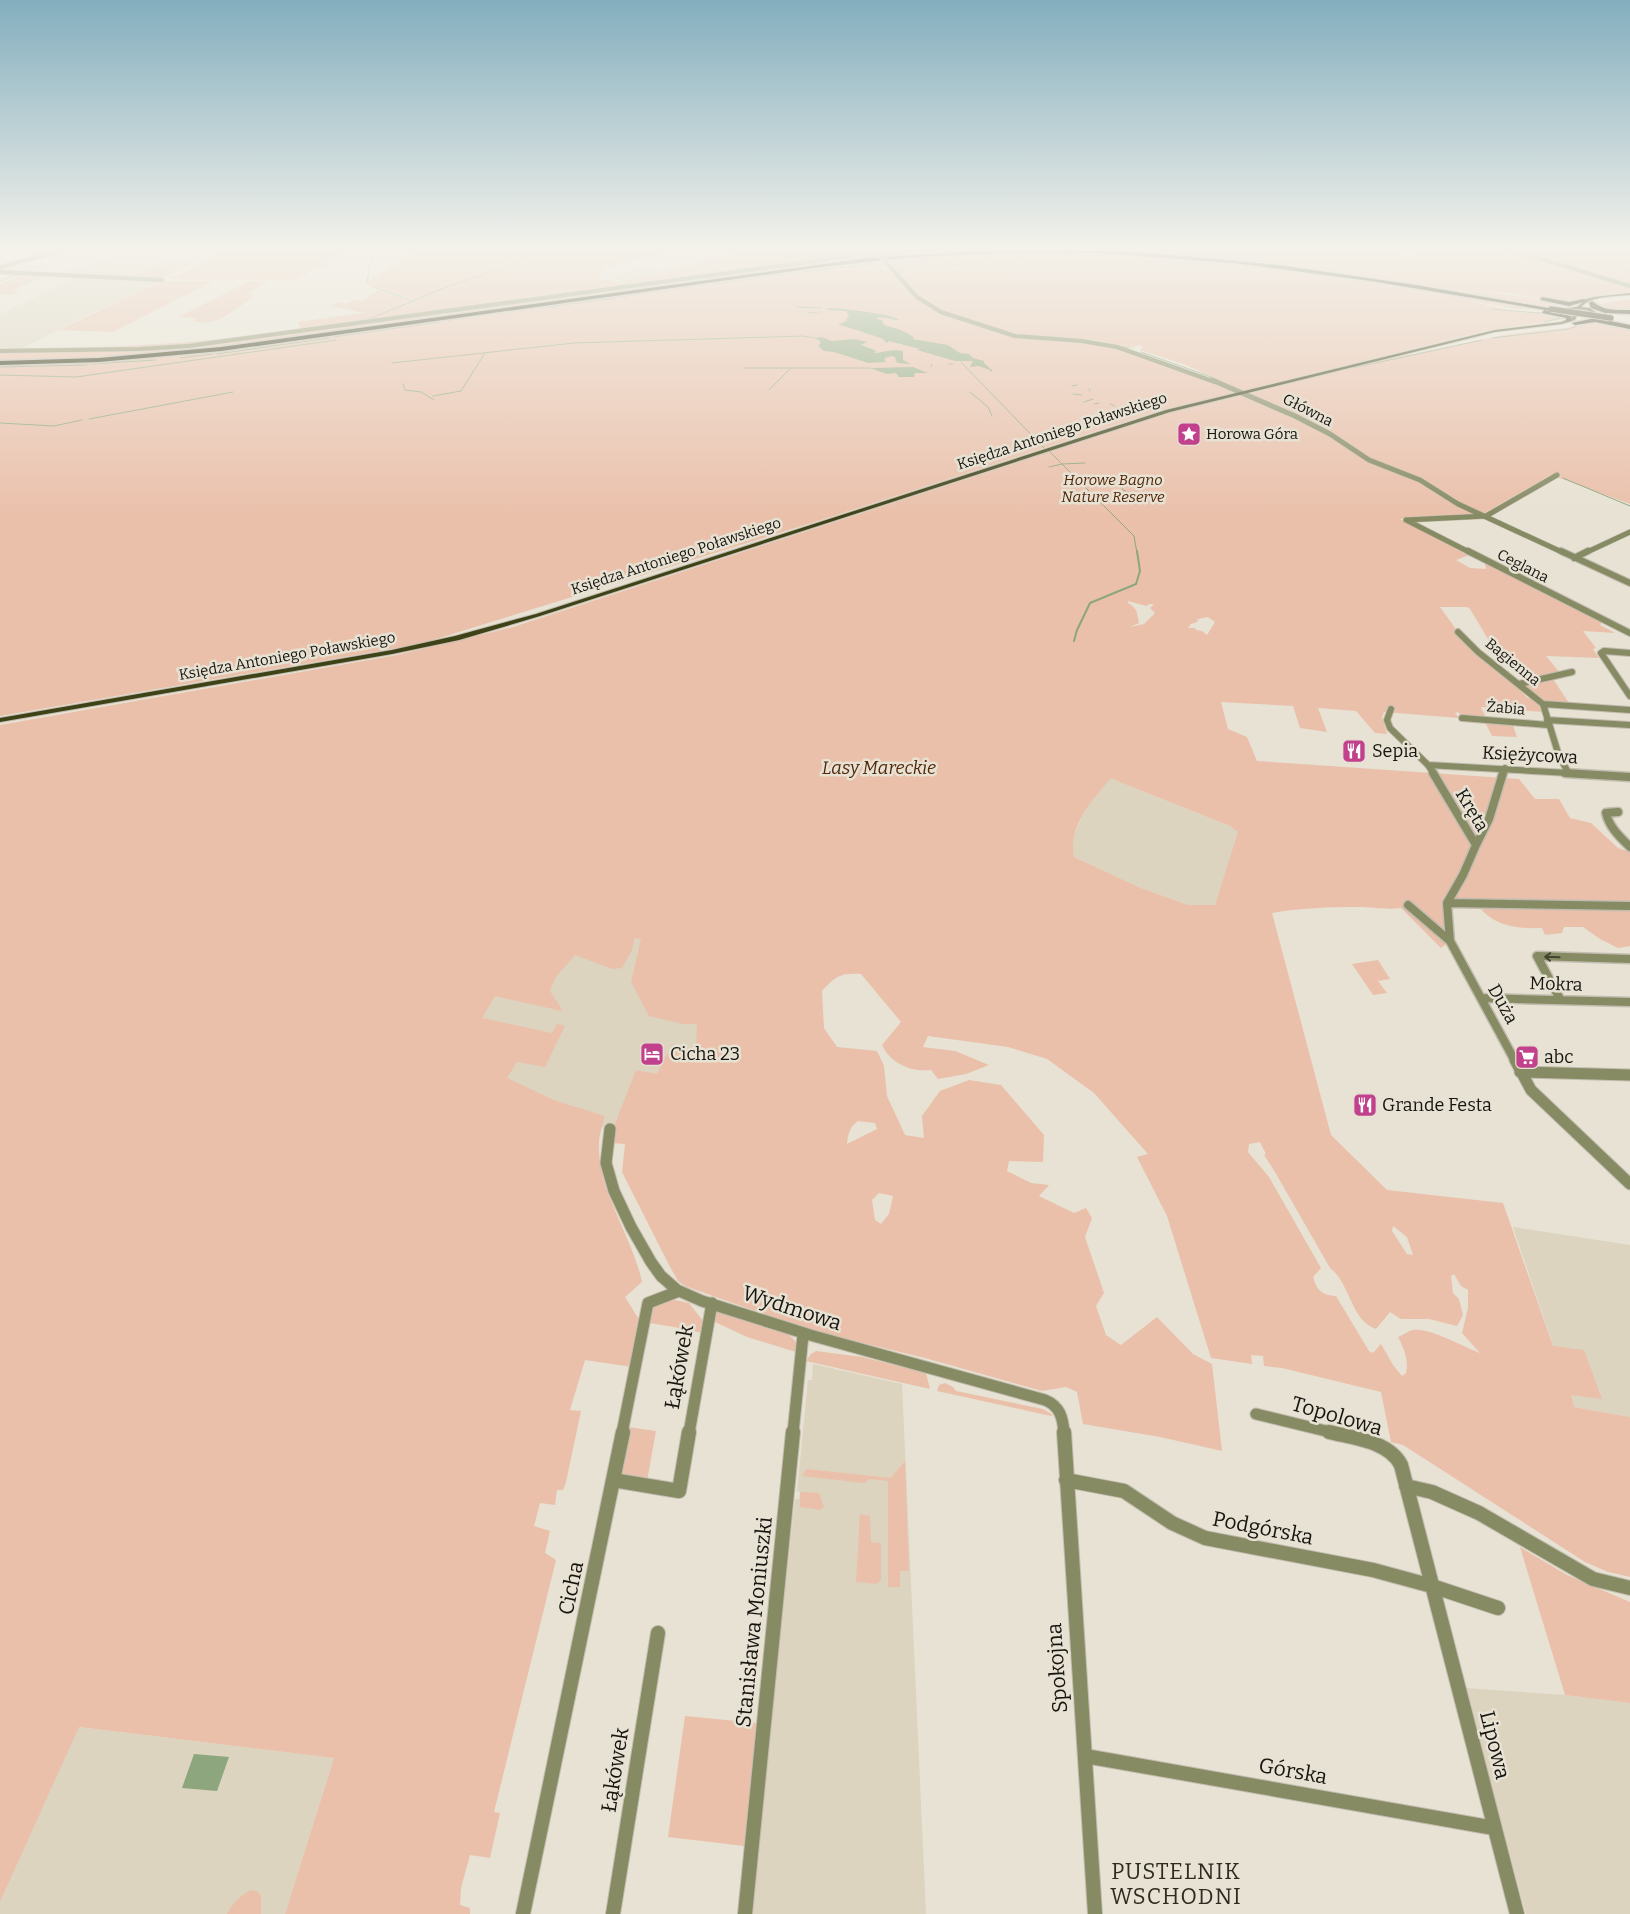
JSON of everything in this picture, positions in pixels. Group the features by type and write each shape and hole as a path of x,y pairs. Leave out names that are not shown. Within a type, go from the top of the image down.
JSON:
{"highway":[{"path":"173,353 281,338"},
{"path":"0,358 173,353 306,338"},
{"path":"0,363 80,361 163,353"}],"main road":[{"name":"Księdza Antoniego Poławskiego","path":"0,720 392,652 456,638 547,612 1141,419 1464,338"},
{"name":"Księdza Antoniego Poławskiego","path":"1349,366 1479,338"}],"street":[{"path":"0,351 140,349 188,346 244,338"},
{"name":"Główna","path":"1046,338 1082,341 1117,347 1182,368 1323,430 1369,460 1420,480 1452,501 1630,583"},
{"path":"1484,516 1557,475"},
{"name":"Ceglana","path":"1484,516 1406,520 1630,634"},
{"path":"1574,558 1630,532"},
{"path":"1623,630 1630,626"},
{"name":"Bagienna","path":"1458,632 1478,652 1543,704 1559,756 1568,772"},
{"path":"1630,653 1603,652 1601,654 1626,685 1630,696"},
{"path":"1519,684 1572,672"},
{"path":"1543,704 1630,710"},
{"name":"Kręta","path":"1391,709 1386,720 1390,728 1428,765 1476,845 1447,903"},
{"name":"Żabia","path":"1462,718 1630,725"},
{"name":"Księżycowa","path":"1428,765 1505,768 1630,777"},
{"path":"1476,845 1490,820 1505,768"},
{"path":"1618,812 1606,812 1606,817 1618,835 1630,847"},
{"path":"1450,941 1447,903 1630,906"},
{"name":"Duża","path":"1408,905 1450,941 1531,1090 1630,1184"},
{"path":"1560,999 1537,956 1630,959"},
{"name":"Mokra","path":"1482,998 1630,1002"},
{"path":"1520,1072 1630,1075"},
{"name":"Wydmowa","path":"610,1129 606,1150 606,1163 611,1181 640,1245 650,1262 670,1286 712,1303 803,1334 1042,1399 1059,1408 1064,1420"},
{"name":"Cicha","path":"523,1914 614,1480 648,1302 679,1291"},
{"name":"Łąkówek","path":"614,1480 679,1491 712,1303"},
{"name":"Stanisława Moniuszki","path":"745,1914 803,1334"},
{"name":"Topolowa","path":"1256,1414 1374,1443 1397,1457 1402,1465"},
{"name":"Spokojna","path":"1064,1420 1066,1480 1095,1914"},
{"name":"Lipowa","path":"1402,1465 1517,1914"},
{"name":"Podgórska","path":"1066,1480 1124,1491 1172,1523 1205,1538 1373,1570 1432,1586"},
{"path":"1406,1486 1446,1496 1479,1513 1594,1580 1630,1588"},
{"path":"1432,1586 1498,1608"},
{"name":"Łąkówek","path":"613,1914 658,1633"},
{"name":"Górska","path":"1085,1756 1494,1828"}],"shaded area":[{"path":"0,338 42,338 21,349 0,349"},
{"path":"815,338 825,338 832,341 854,339 867,342 861,345 877,351 874,352 876,353 892,350 903,351 903,360 911,364 898,363 895,360 896,358 892,356 885,358 884,360 887,362 868,363 834,352 824,351 818,346 821,342"},
{"path":"882,338 913,338 948,345 960,353 969,354 973,358 984,361 993,371 990,372 990,370 978,366 970,367 973,361 955,361 917,350 920,349 889,341 887,343"},
{"path":"913,367 928,373 915,373 914,377 898,377 895,373 887,374 870,368"},
{"path":"1111,777 1230,826 1239,832 1215,905 1188,905 1141,888 1074,857 1071,843 1084,811"},
{"path":"493,878 632,950 635,938 701,943 704,1091 610,1129 602,1127 604,1116 554,1100 507,1079 401,1048"},
{"path":"1513,1227 1630,1245 1630,1417 1574,1407"},
{"path":"813,1364 902,1384 926,1914 750,1914 795,1499 799,1499 800,1492 797,1492 808,1380 812,1380"},
{"path":"1465,1688 1565,1695 1630,1703 1630,1914 1526,1914"},
{"path":"78,1727 334,1758 285,1914 0,1914 0,1902"},
{"path":"194,1754 229,1757 217,1791 182,1788"}],"green space":[{"path":"223,338 1031,338 1107,346 1211,382 1235,393 1162,410 818,521 420,644 0,716 0,349 75,348"},
{"path":"1067,338 1455,338 1246,390 1239,390 1186,365 1140,350 1143,347 1138,345 1133,348 1094,340"},
{"path":"1489,338 1630,338 1630,504 1551,475 1485,513 1400,519 1469,555 1456,560 1470,568 1486,569 1485,563 1602,622 1600,625 1615,633 1583,631 1596,648 1593,649 1599,658 1546,656 1560,673 1527,680 1511,661 1494,649 1470,609 1467,607 1440,607 1458,632 1455,633 1527,698 1535,700 1542,712 1481,707 1486,718 1462,717 1458,712 1455,713 1459,718 1384,712 1382,717 1387,734 1375,733 1356,711 1318,708 1327,732 1300,728 1293,706 1221,702 1228,729 1247,737 1257,761 1519,779 1535,799 1559,799 1570,818 1591,823 1618,848 1630,852 1630,946 1618,948 1600,939 1583,927 1564,927 1562,933 1545,935 1542,928 1506,925 1491,918 1478,905 1450,904 1450,941 1441,948 1401,908 1326,908 1272,913 1331,1135 1387,1190 1503,1203 1553,1346 1584,1350 1602,1399 1571,1395 1574,1407 1630,1417 1630,1577 1608,1572 1585,1562 1403,1445 1391,1442 1381,1392 1282,1368 1264,1366 1263,1356 1251,1355 1252,1364 1211,1358 1167,1216 1137,1157 1148,1154 1094,1093 1047,1059 1008,1047 928,1036 923,1047 955,1051 989,1065 966,1074 938,1079 931,1070 916,1070 896,1062 882,1045 901,1022 861,974 839,976 822,991 824,1028 837,1047 877,1051 884,1066 887,1096 905,1135 924,1138 922,1116 940,1091 969,1080 1001,1085 1044,1135 1043,1162 1009,1161 1007,1171 1031,1183 1049,1185 1039,1196 1074,1213 1086,1208 1092,1218 1085,1237 1104,1293 1096,1306 1106,1335 1121,1345 1157,1317 1193,1354 1212,1364 1222,1451 1160,1437 1083,1424 1077,1392 1066,1387 1042,1391 925,1358 809,1330 685,1286 678,1281 669,1265 622,1172 625,1144 611,1143 613,1129 636,1070 657,1074 672,1044 696,1050 697,1024 683,1024 649,1016 631,982 641,939 635,938 632,950 622,968 612,969 575,955 556,977 550,990 562,1011 495,996 482,1018 552,1033 557,1024 565,1026 545,1067 517,1062 507,1078 554,1100 605,1116 599,1143 603,1178 631,1247 642,1282 625,1297 640,1321 632,1367 585,1360 570,1410 581,1411 566,1482 563,1490 557,1490 555,1505 540,1503 534,1526 550,1531 545,1553 556,1560 494,1812 500,1813 490,1858 470,1855 461,1888 460,1905 470,1908 470,1914 285,1914 334,1758 79,1727 0,1902 0,725 397,655 513,627 1178,410 1349,368","holes":["1128,601 1146,606 1154,604 1150,608 1155,613 1144,624 1130,627 1139,623 1135,609","1208,617 1215,622 1207,635 1195,628 1188,628 1191,624 1197,622 1198,619","1111,778 1230,826 1238,832 1215,905 1188,905 1141,888 1074,857 1073,845 1078,824 1089,805","858,1121 875,1123 877,1129 847,1144 851,1128","1260,1142 1266,1154 1264,1155 1330,1268 1337,1275 1356,1310 1367,1324 1376,1329 1390,1312 1401,1319 1429,1319 1457,1326 1463,1315 1459,1299 1453,1293 1451,1276 1454,1274 1461,1286 1468,1290 1468,1308 1462,1333 1480,1353 1428,1331 1411,1331 1398,1337 1404,1350 1407,1364 1406,1373 1402,1376 1381,1344 1373,1353 1369,1351 1336,1296 1323,1293 1316,1285 1313,1277 1321,1268 1269,1177 1248,1152 1249,1144","879,1193 893,1196 889,1214 881,1224 875,1220 872,1200","1393,1226 1407,1237 1413,1255 1407,1254 1392,1231"]},
{"path":"1553,679 1569,703 1545,702 1524,685"},
{"path":"1485,722 1512,723 1517,737 1492,736"},
{"path":"1378,960 1390,979 1378,981 1387,993 1373,995 1352,964"},
{"path":"675,1300 689,1303 703,1321 702,1333 649,1323 651,1311 655,1305"},
{"path":"717,1312 759,1322 781,1331 795,1341 797,1346 796,1352 747,1337 713,1321"},
{"path":"816,1351 862,1357 926,1373 930,1389 806,1361"},
{"path":"945,1383 956,1391 1043,1409 1053,1415 937,1391 939,1385"},
{"path":"628,1427 656,1431 647,1481 618,1478"},
{"path":"905,1461 909,1571 900,1571 900,1587 888,1587 888,1481 870,1479 864,1483 802,1476 806,1469 891,1478"},
{"path":"800,1492 819,1493 824,1507 820,1510 800,1507"},
{"path":"860,1514 870,1516 871,1542 881,1543 881,1580 877,1584 856,1582"},
{"path":"1520,1547 1567,1575 1630,1602 1630,1703 1565,1695"},
{"path":"685,1716 757,1723 744,1846 668,1837"},
{"path":"252,1890 258,1892 261,1897 261,1914 227,1914 237,1900"}],"waterway":[{"path":"217,354 327,338"},
{"path":"392,363 574,343 727,338"},
{"path":"0,375 76,377 336,340"},
{"path":"1352,368 1482,340"},
{"path":"1091,341 1129,348"},
{"path":"1141,352 1214,378"},
{"path":"433,396 461,391 485,353"},
{"path":"180,358 213,354"},
{"path":"91,364 156,360"},
{"path":"961,362 1045,449"},
{"path":"0,367 87,365"},
{"path":"745,368 791,368"},
{"path":"769,390 791,368"},
{"path":"791,368 870,368"},
{"path":"403,384 405,390 421,392 434,400"},
{"path":"1072,386 1077,385"},
{"path":"89,419 233,392"},
{"path":"970,392 988,407 992,416"},
{"path":"1073,394 1082,395"},
{"path":"1084,402 1093,399"},
{"path":"1094,404 1099,403"},
{"path":"1110,404 1115,406"},
{"path":"1120,410 1124,411"},
{"path":"0,423 54,426 82,420"},
{"path":"1050,452 1062,464"},
{"path":"1062,464 1085,463"},
{"path":"1049,467 1062,464"},
{"path":"1062,464 1134,536 1137,553"},
{"path":"1563,478 1630,506"},
{"path":"1122,489 1132,495"},
{"path":"1074,641 1077,630 1090,603 1136,584 1140,571 1137,551"}],"place":[{"name":"Horowa Góra","path":"1189,434"},
{"name":"Sepia","path":"1354,751"},
{"name":"Cicha 23","path":"652,1054"},
{"name":"abc","path":"1527,1057"},
{"name":"Grande Festa","path":"1365,1105"}],"district":[{"name":"PUSTELNIK WSCHODNI","path":"1176,1884"}],"park label":[{"name":"Horowe Bagno Nature Reserve","path":"1113,488"},
{"name":"Lasy Mareckie","path":"879,768"}]}
